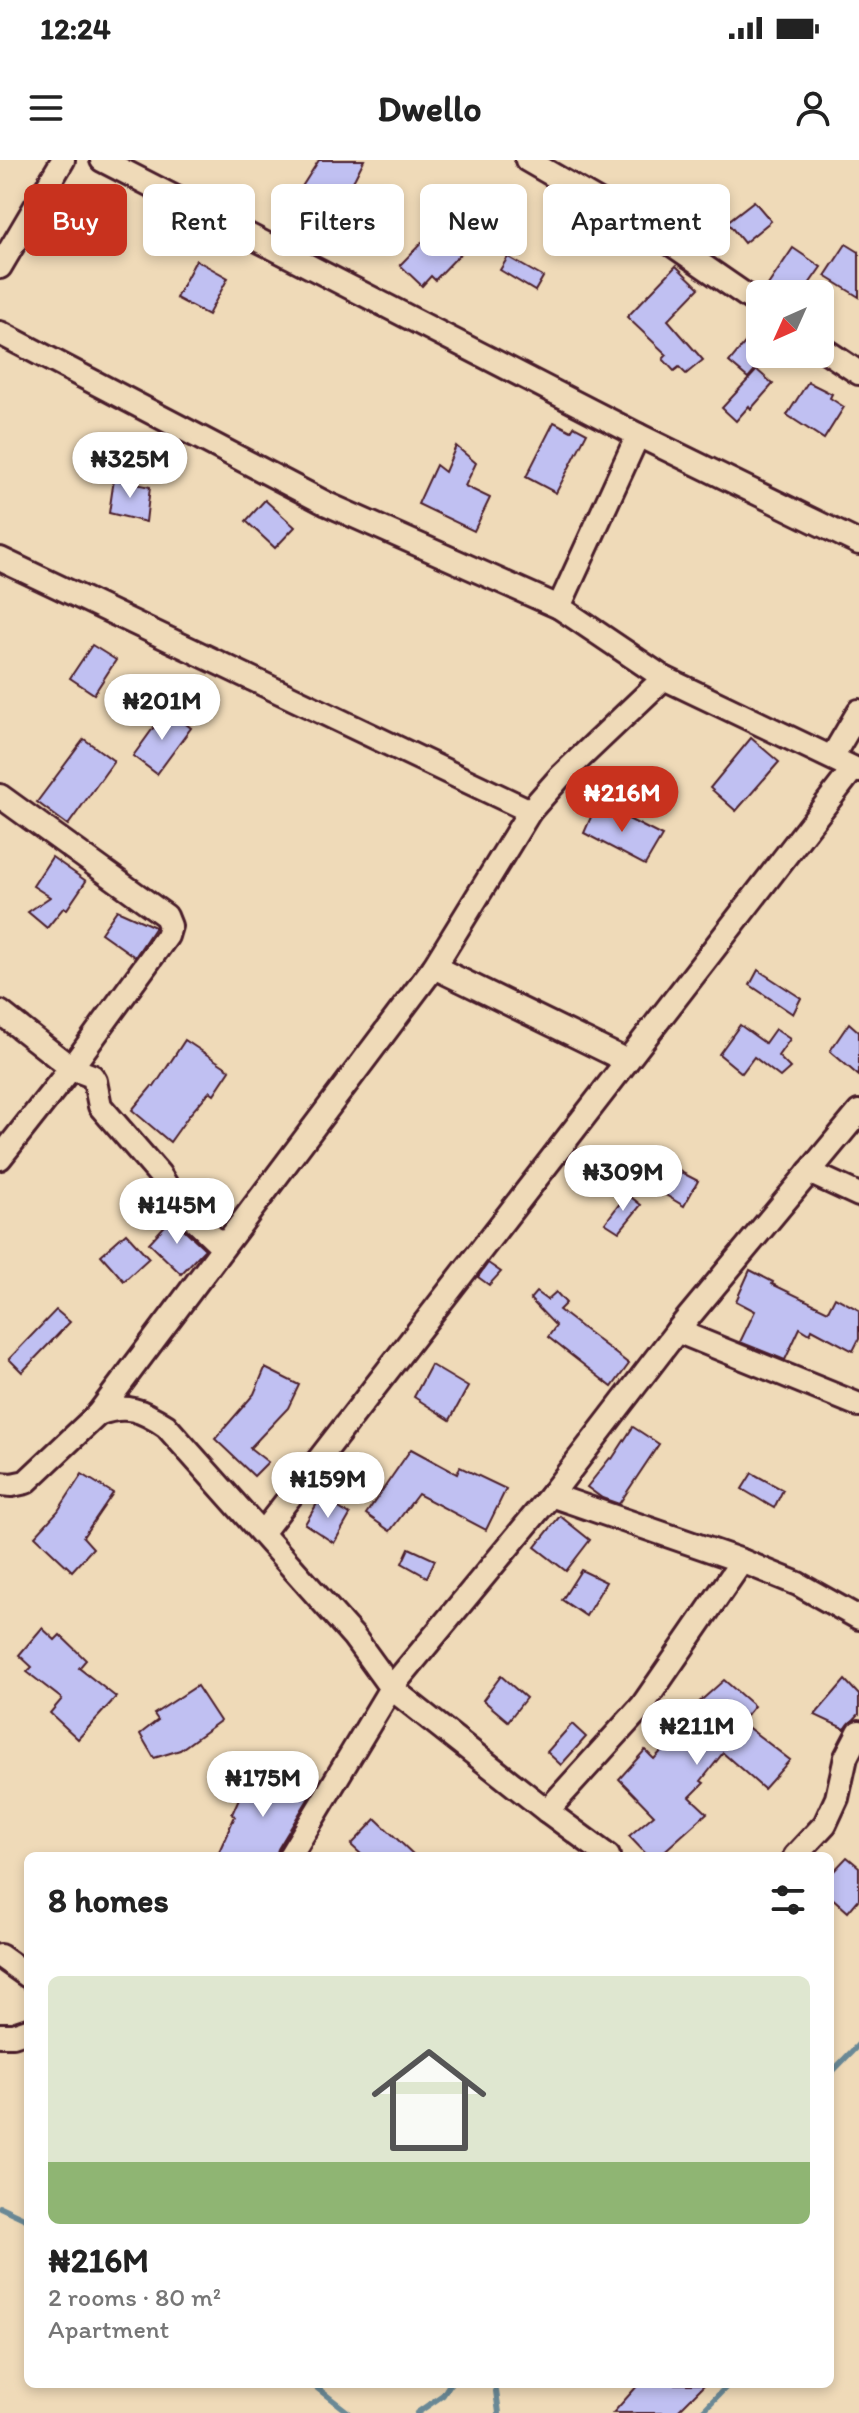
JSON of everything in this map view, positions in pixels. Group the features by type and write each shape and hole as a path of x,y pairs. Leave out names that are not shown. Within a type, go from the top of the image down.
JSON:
{"street":[{"path":"0,267 63,160"},
{"path":"102,160 638,435 859,543"},
{"path":"527,160 667,241 746,295"},
{"path":"0,333 327,504 559,607 664,678 856,770 262,1533"},
{"path":"834,356 859,373"},
{"path":"559,607 638,435"},
{"path":"0,559 530,811"},
{"path":"0,1484 26,1482 98,1414 434,967 530,811 560,777 664,678"},
{"path":"832,757 859,711"},
{"path":"0,796 166,916 170,926 167,936 71,1068 0,1158"},
{"path":"434,967 627,1061"},
{"path":"0,1012 71,1068 92,1076 100,1106 159,1174 178,1204 223,1247"},
{"path":"292,1852 391,1688 551,1495 677,1331 859,1112"},
{"path":"809,1172 859,1195"},
{"path":"677,1331 859,1405"},
{"path":"98,1414 113,1408 142,1411 166,1426 354,1637 391,1688 603,1852"},
{"path":"551,1495 742,1561 798,1584 859,1618"},
{"path":"547,1811 642,1706 742,1561"},
{"path":"799,1852 825,1824 837,1798 846,1757 859,1732"},
{"path":"0,1956 24,1973"},
{"path":"0,2035 24,2031"}],"building":[{"path":"319,160 364,160 351,184 304,184"},
{"path":"754,201 771,221 744,243 730,226 730,220"},
{"path":"420,244 420,256 458,256 435,280 431,276 422,286 400,265"},
{"path":"846,244 859,252 859,297 825,276"},
{"path":"793,248 821,267 812,280 771,280"},
{"path":"508,257 543,277 535,291 500,270"},
{"path":"196,260 228,278 208,315 176,298"},
{"path":"676,266 699,288 668,320 703,360 686,374 679,367 674,371 663,359 667,355 627,317"},
{"path":"746,341 746,368 757,368 748,378 729,362"},
{"path":"757,370 773,384 736,421 722,408"},
{"path":"808,382 832,394 830,398 844,407 824,439 787,415"},
{"path":"554,422 571,431 574,426 587,433 556,493 526,477"},
{"path":"456,446 476,463 465,486 490,498 474,531 418,504 436,465 445,472"},
{"path":"114,479 150,487 146,522 109,513"},
{"path":"265,500 295,527 275,548 246,521"},
{"path":"92,645 116,660 94,694 70,678"},
{"path":"167,709 191,728 157,774 133,756"},
{"path":"751,738 779,762 736,811 710,788"},
{"path":"84,739 114,761 68,825 37,802"},
{"path":"597,803 662,836 645,865 584,833"},
{"path":"52,857 86,881 67,909 64,907 47,928 28,912 50,897 33,886"},
{"path":"117,910 155,927 135,957 101,933"},
{"path":"758,970 801,998 793,1014 750,985"},
{"path":"849,1023 859,1032 859,1076 830,1051"},
{"path":"740,1025 765,1043 775,1029 790,1039 778,1056 790,1068 780,1077 754,1057 742,1073 719,1054"},
{"path":"185,1040 230,1070 214,1094 210,1091 170,1142 132,1110 154,1087"},
{"path":"673,1168 698,1181 684,1206 659,1191"},
{"path":"627,1194 641,1205 619,1232 605,1223"},
{"path":"172,1218 205,1249 181,1274 149,1243"},
{"path":"126,1233 149,1258 124,1281 101,1255"},
{"path":"488,1263 501,1272 489,1285 478,1277"},
{"path":"750,1270 828,1311 835,1297 859,1310 859,1339 853,1351 812,1329 810,1334 800,1328 785,1360 740,1342 755,1311 736,1301"},
{"path":"536,1292 547,1300 556,1292 566,1303 559,1310 629,1364 612,1387 548,1337 556,1326 530,1299"},
{"path":"56,1310 70,1322 22,1372 9,1359"},
{"path":"431,1365 468,1387 450,1420 414,1397"},
{"path":"265,1368 299,1385 288,1408 250,1448 268,1462 254,1476 215,1439 254,1394"},
{"path":"633,1427 659,1444 619,1504 602,1498 587,1487 612,1459"},
{"path":"411,1449 457,1474 460,1467 506,1489 486,1530 418,1494 390,1531 366,1514"},
{"path":"752,1473 783,1490 774,1508 742,1489"},
{"path":"82,1474 113,1493 83,1537 93,1548 72,1571 35,1536 58,1511"},
{"path":"321,1497 350,1515 334,1543 305,1524"},
{"path":"560,1516 590,1540 566,1571 535,1547"},
{"path":"409,1548 435,1560 427,1577 402,1563"},
{"path":"581,1570 606,1582 586,1616 562,1600"},
{"path":"42,1628 55,1640 60,1635 86,1660 79,1668 116,1697 78,1739 50,1713 62,1699 27,1672 32,1667 19,1655"},
{"path":"501,1676 526,1698 508,1721 483,1700"},
{"path":"724,1680 754,1706 741,1722 790,1760 764,1789 723,1753 701,1781 704,1783 690,1797 707,1813 663,1852 644,1852 629,1836 654,1815 619,1779 645,1750 654,1759 700,1709 696,1705"},
{"path":"845,1680 859,1695 859,1714 845,1729 815,1715"},
{"path":"197,1686 220,1721 180,1750 154,1758 140,1734 158,1720 154,1714"},
{"path":"572,1724 586,1737 561,1765 547,1752"},
{"path":"270,1774 310,1796 277,1852 219,1852 235,1816 232,1814 240,1796 245,1798 254,1782 263,1787"},
{"path":"376,1819 411,1852 359,1852 351,1845"},
{"path":"847,1857 859,1867 859,1899 848,1912 834,1900 834,1871"},
{"path":"635,2388 701,2388 676,2413 613,2413"}],"waterway":[{"path":"834,2070 859,2044"},
{"path":"0,2207 24,2218"},
{"path":"317,2388 349,2413"},
{"path":"417,2413 443,2395 447,2388"},
{"path":"496,2388 499,2413"},
{"path":"701,2413 725,2388"}]}
